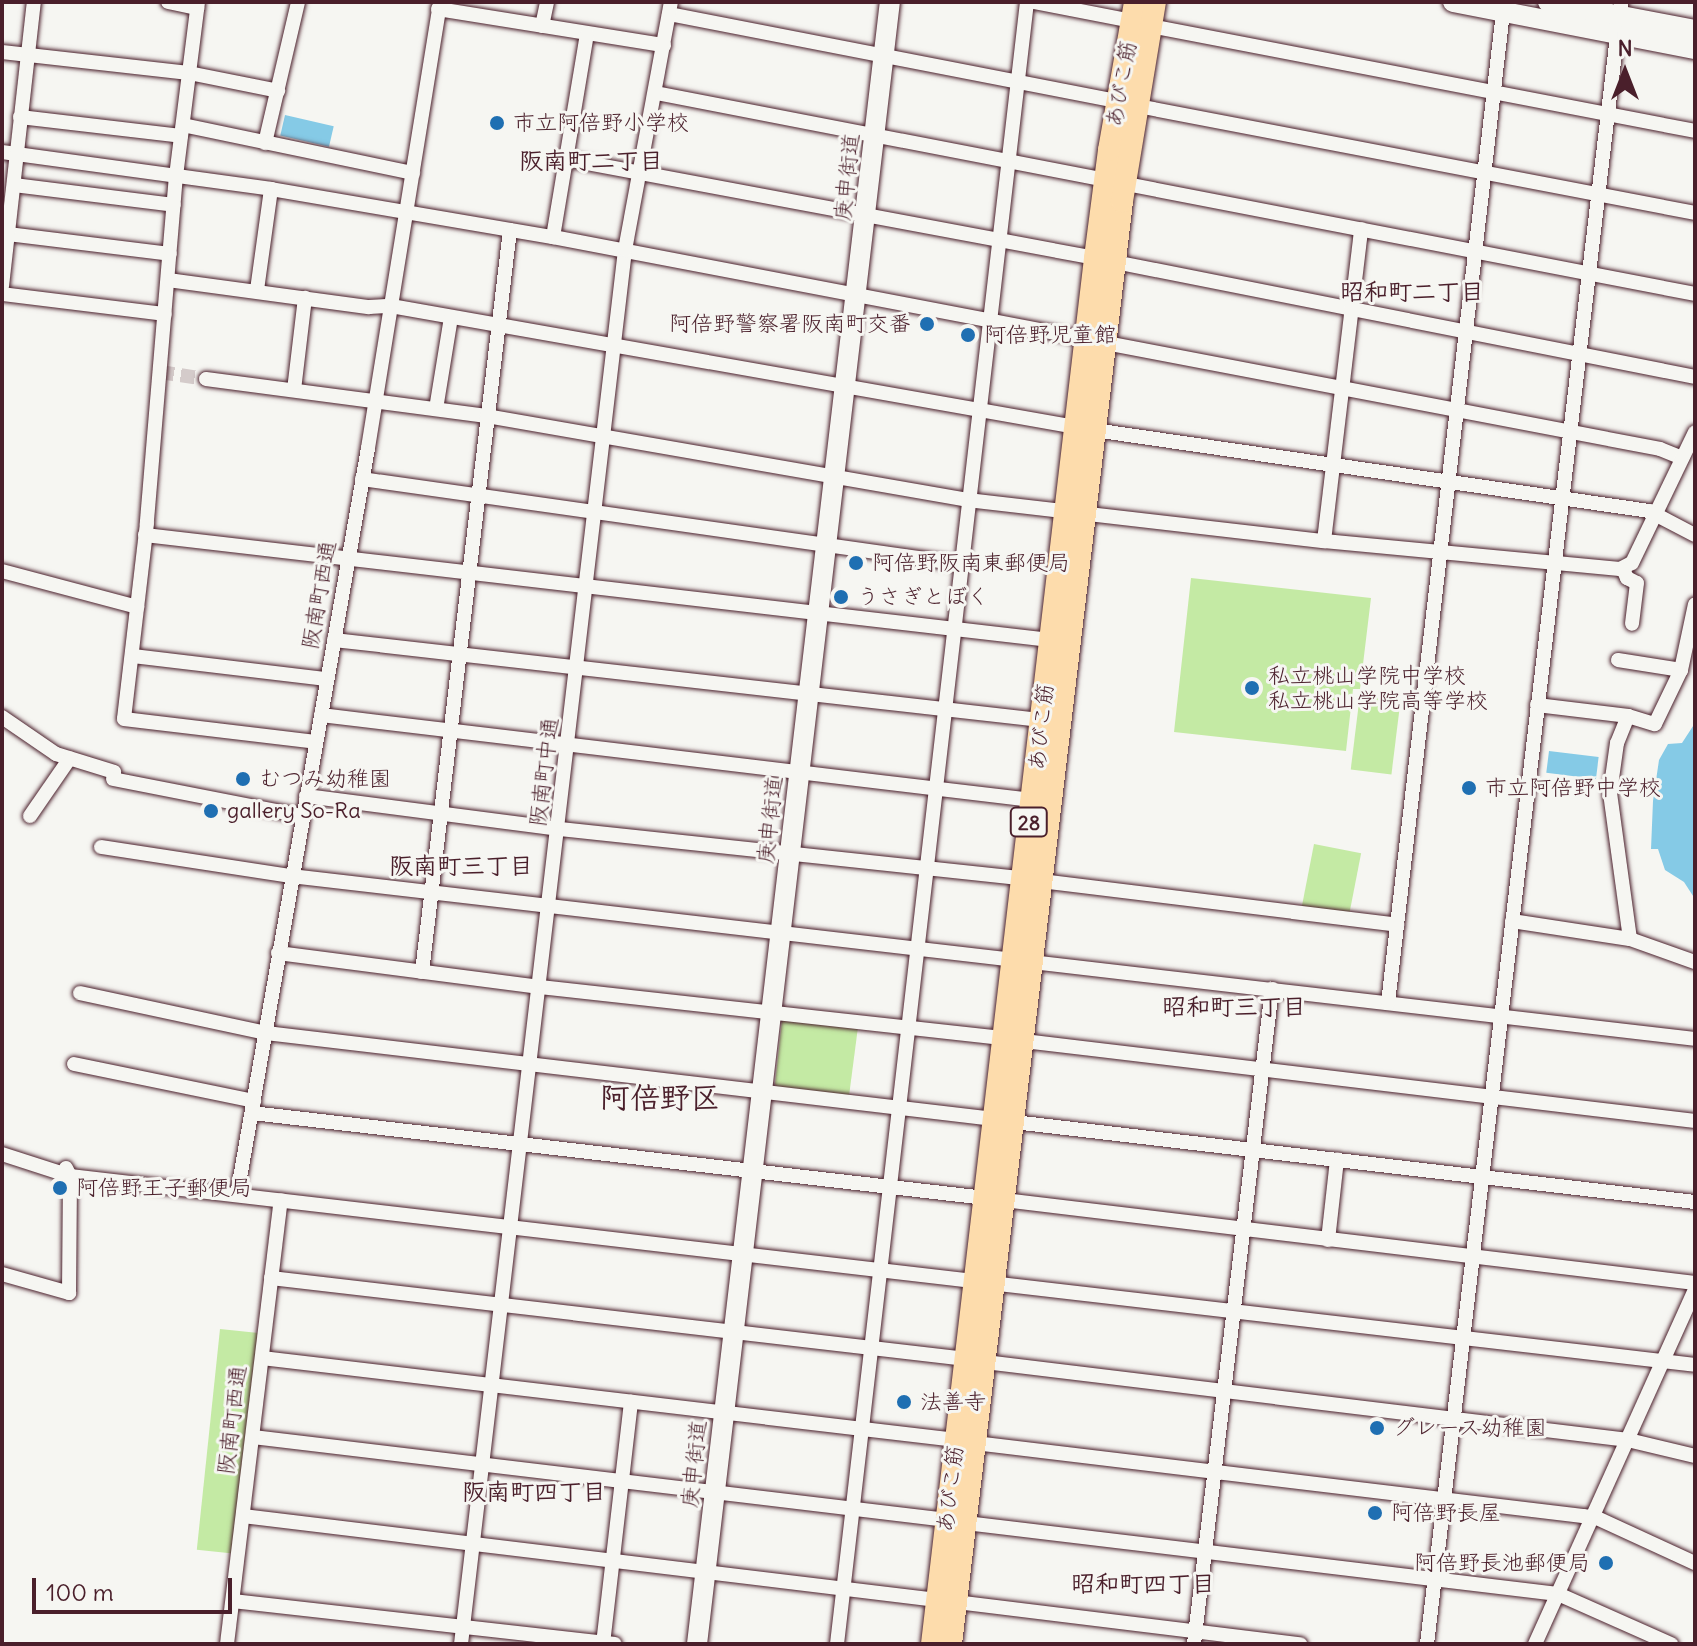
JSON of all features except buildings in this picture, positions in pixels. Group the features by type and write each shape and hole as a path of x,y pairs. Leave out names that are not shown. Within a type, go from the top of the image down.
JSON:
{"main road":[{"name":"あびこ筋","path":"951,1644 947,1601 1105,260 1140,16 1155,2"},
{"name":"あびこ筋","path":"1031,880 1032,800 1050,640 1075,514"},
{"name":"あびこ筋","path":"932,1644 947,1601"}],"street":[{"path":"2,286 14,185 9,152 20,117 34,2"},
{"path":"168,2 197,5 176,175 145,535 124,719 316,742"},
{"path":"542,26 547,2"},
{"name":"庚申街道","path":"697,1644 837,475 890,2"},
{"path":"837,1644 915,949 1027,2"},
{"path":"1034,2 1140,16 1493,92 1695,131"},
{"path":"1453,2 1503,12 1619,17 1695,49"},
{"path":"1548,2 1695,30"},
{"path":"265,143 294,3"},
{"path":"439,5 542,26 664,45"},
{"name":"阪南町西通","path":"237,1195 362,479 439,5"},
{"path":"670,8 885,55 1695,213"},
{"name":"阪南町中通","path":"461,1644 560,829 625,250 670,8"},
{"path":"1388,1003 1503,12"},
{"path":"1427,1644 1605,115 1619,17"},
{"path":"553,237 587,34"},
{"path":"2,52 189,73 278,91"},
{"path":"656,93 1695,294"},
{"path":"20,117 182,130 265,143 413,173"},
{"path":"9,152 271,189 625,250 1660,449 1682,458"},
{"path":"566,159 639,170 1105,260 1352,311 1578,351 1695,377"},
{"path":"14,185 174,205"},
{"path":"257,290 271,189"},
{"path":"1324,541 1361,229"},
{"path":"422,972 510,230"},
{"path":"8,234 170,254"},
{"path":"168,280 391,306 1085,428 1333,467 1649,511 1655,517 1695,535"},
{"path":"2,294 165,314"},
{"path":"294,390 305,298"},
{"path":"436,409 451,317"},
{"path":"206,379 487,416 968,500 1324,541 1623,569 1632,563 1695,432"},
{"path":"362,479 961,564"},
{"path":"145,535 1050,640"},
{"path":"1623,569 1627,578 1637,583 1632,624"},
{"path":"2,571 137,607"},
{"path":"1537,705 1628,716 1655,724 1681,670 1695,604"},
{"path":"334,640 1041,720"},
{"path":"133,656 327,679"},
{"path":"1618,660 1681,670"},
{"path":"321,715 450,733 1032,800"},
{"path":"1628,716 1617,743 1610,793 1630,939"},
{"path":"2,717 56,754 114,776 302,816"},
{"path":"30,816 70,758"},
{"path":"306,796 560,829 1031,880 1397,925"},
{"path":"101,847 291,876 432,893 1695,1039"},
{"path":"1512,921 1630,939 1695,962"},
{"path":"278,953 540,987 1695,1121"},
{"path":"1195,1638 1272,989"},
{"path":"80,993 266,1033 1695,1202"},
{"path":"74,1064 253,1107 521,1144 1695,1283"},
{"path":"2,1154 68,1171 237,1195 1695,1365"},
{"path":"1328,1240 1337,1160"},
{"path":"2,1274 69,1293 68,1171"},
{"name":"阪南町西通","path":"227,1644 281,1200"},
{"path":"271,1278 1628,1440 1695,1456"},
{"path":"1535,1644 1695,1290"},
{"path":"262,1358 1592,1517 1695,1563"},
{"path":"233,1601 607,1644 631,1402"},
{"path":"253,1437 1558,1594 1671,1644"},
{"path":"243,1516 947,1601 1195,1638 1300,1644"}],"green space":[{"path":"1191,578 1371,598 1360,689 1353,689 1346,751 1174,732"},
{"path":"1360,694 1401,699 1391,774 1351,769"},
{"path":"1314,844 1361,853 1349,915 1302,906"},
{"path":"782,1020 858,1027 849,1096 778,1088 775,1084"},
{"path":"220,1329 261,1333 238,1554 197,1550"}],"water":[{"path":"285,115 334,126 329,147 280,135"},
{"path":"1695,723 1695,899 1684,882 1665,870 1658,849 1651,849 1659,760 1668,744 1682,743"},
{"path":"1549,751 1599,757 1596,779 1546,773"}],"tunnel":[{"path":"160,372 206,379"}],"place":[{"name":"市立阿倍野小学校","path":"497,123"},
{"name":"阿倍野警察署阪南町交番","path":"927,324"},
{"name":"阿倍野児童館","path":"968,335"},
{"name":"阿倍野阪南東郵便局","path":"856,563"},
{"name":"うさぎとぼく","path":"841,597"},
{"name":"私立桃山学院中学校 私立桃山学院高等学校","path":"1252,688"},
{"name":"むつみ幼稚園","path":"243,779"},
{"name":"市立阿倍野中学校","path":"1469,788"},
{"name":"gallery So-Ra","path":"211,811"},
{"name":"阿倍野王子郵便局","path":"60,1188"},
{"name":"法善寺","path":"904,1402"},
{"name":"グレース幼稚園","path":"1377,1428"},
{"name":"阿倍野長屋","path":"1375,1513"},
{"name":"阿倍野長池郵便局","path":"1606,1563"}],"district":[{"name":"阪南町二丁目","path":"591,161"},
{"name":"昭和町二丁目","path":"1412,292"},
{"name":"阪南町三丁目","path":"461,866"},
{"name":"昭和町三丁目","path":"1234,1007"},
{"name":"阿倍野区","path":"660,1097"},
{"name":"阪南町四丁目","path":"534,1492"},
{"name":"昭和町四丁目","path":"1143,1584"}]}
